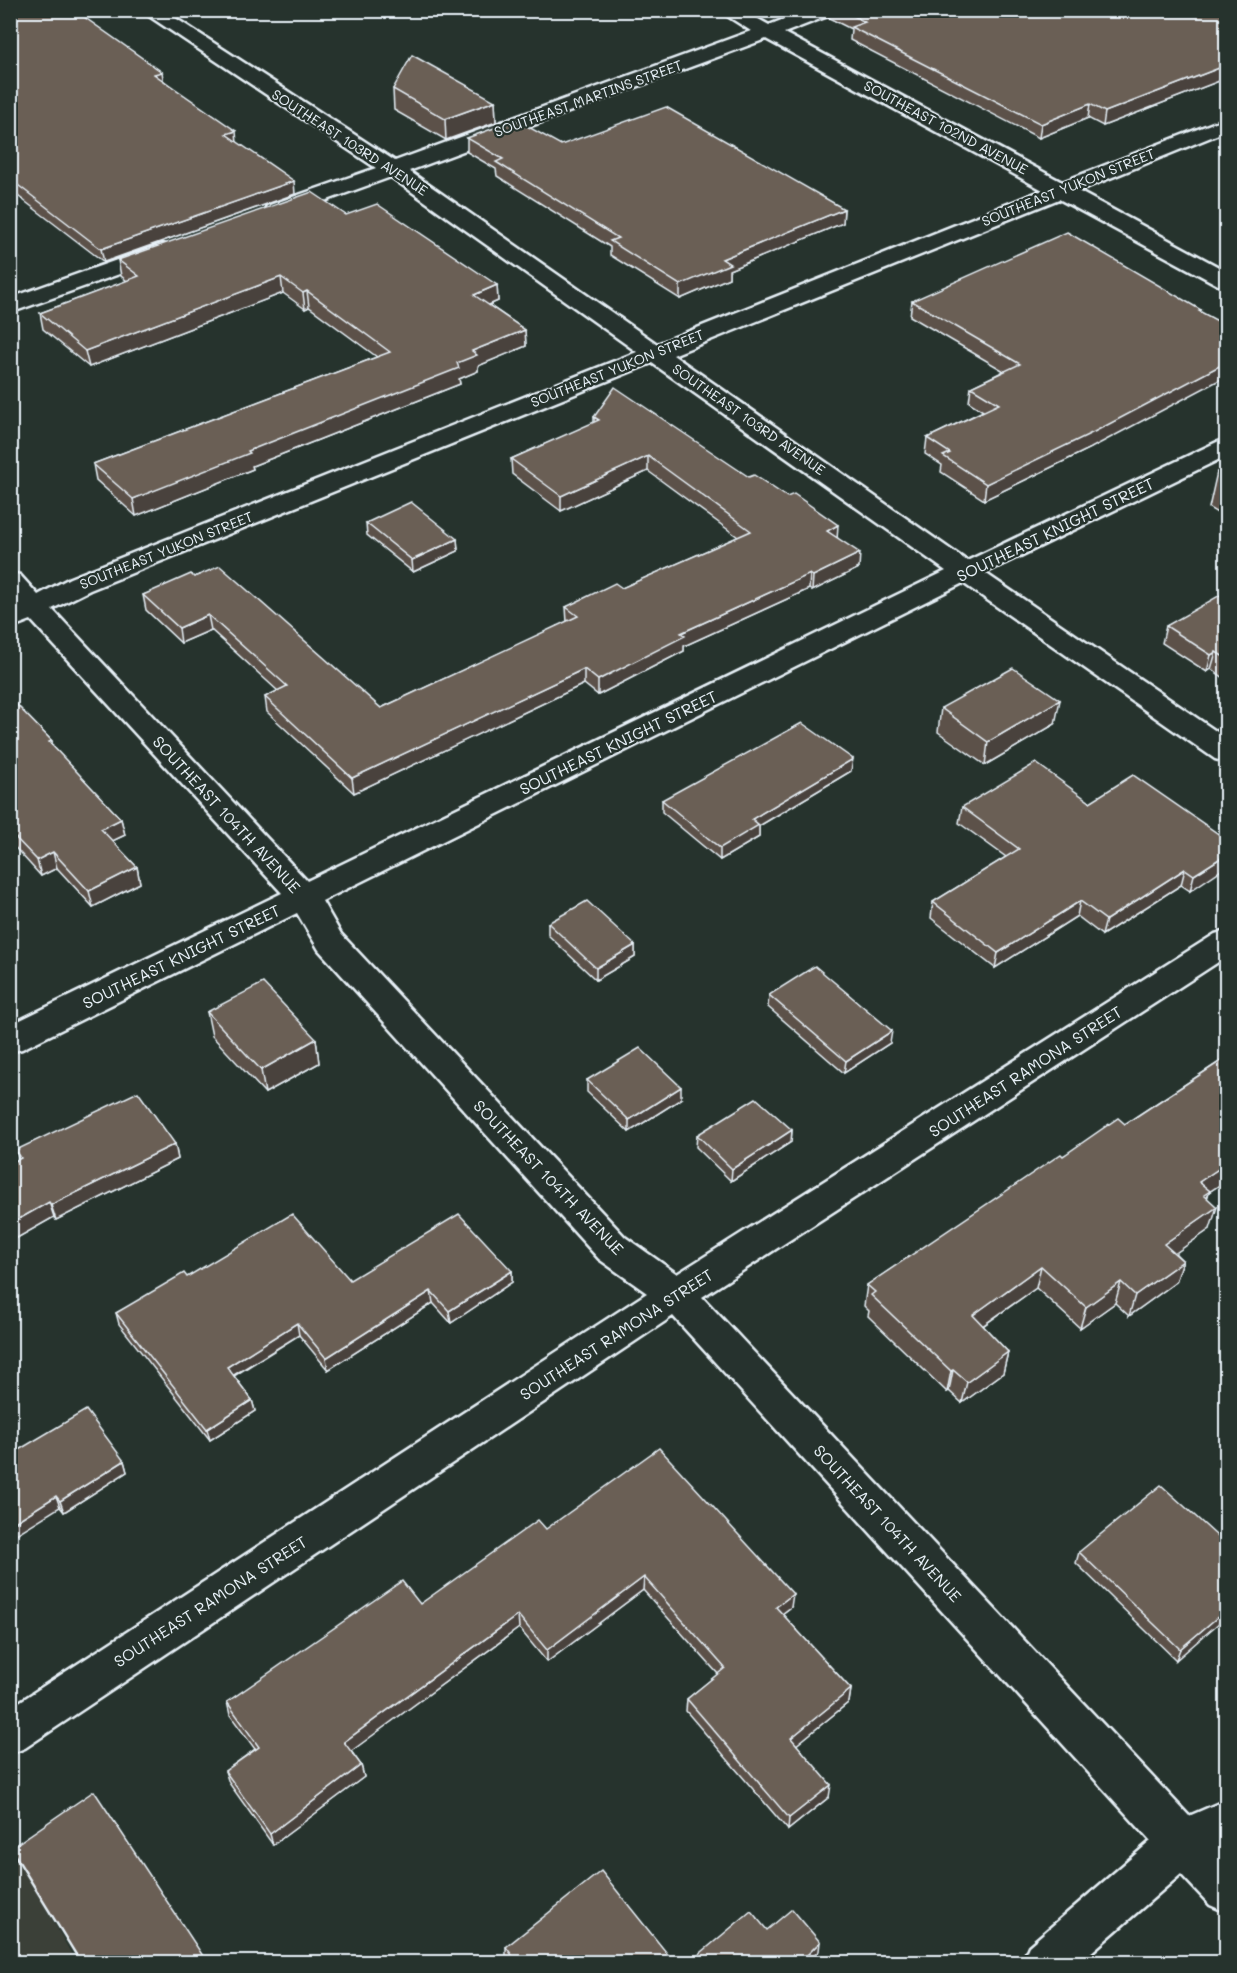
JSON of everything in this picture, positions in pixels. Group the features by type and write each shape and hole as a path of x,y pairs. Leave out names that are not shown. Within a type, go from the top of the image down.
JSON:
{"street":[{"name":"SOUTHEAST 103RD AVENUE","path":"149,10 393,169 965,572 1227,753"},
{"name":"SOUTHEAST 102ND AVENUE","path":"727,10 1227,280"},
{"name":"SOUTHEAST MARTINS STREET","path":"259,217 826,10"},
{"name":"SOUTHEAST YUKON STREET","path":"23,614 91,579 1227,124"},
{"path":"10,306 27,290 180,245"},
{"name":"SOUTHEAST KNIGHT STREET","path":"10,1040 965,572 1227,447"},
{"name":"SOUTHEAST 104TH AVENUE","path":"10,581 23,614 303,896 330,942 612,1248 676,1294 1227,1889"},
{"name":"SOUTHEAST RAMONA STREET","path":"10,1733 676,1294 1227,942"},
{"path":"1045,1962 1183,1843 1227,1822"}],"shaded area":[{"path":"11,1846 76,1962 11,1962"}],"building":[{"path":"10,10 74,10 162,72 154,74 236,131 226,134 294,181 101,249 10,179"},
{"path":"843,10 1227,10 1227,65 1105,112 1090,104 1041,124 851,27 865,22"},
{"path":"412,55 495,101 445,119 393,89"},
{"path":"666,107 844,209 722,259 730,264 680,285 610,241 618,238 496,162 503,159 467,138 516,120 561,145"},
{"path":"312,192 346,215 377,204 497,285 474,295 525,330 472,351 477,355 457,363 459,368 133,499 93,464 390,352 307,291 303,293 281,277 85,351 40,313 139,276 118,260"},
{"path":"1067,232 1227,326 1227,362 1094,432 986,484 943,456 950,453 927,438 999,404 971,387 1020,364 912,301"},
{"path":"615,387 749,477 754,475 787,497 794,494 838,525 827,531 860,553 813,576 810,574 681,633 685,636 598,680 584,669 352,778 265,697 287,686 208,615 179,628 143,595 191,574 194,577 220,566 381,708 578,616 566,607 615,583 622,588 751,531 648,456 561,496 511,459 599,420 594,417"},
{"path":"1227,467 1227,478 1217,472"},
{"path":"411,502 457,539 412,560 366,523"},
{"path":"1222,594 1227,597 1227,659 1216,652 1211,655 1166,626"},
{"path":"1013,668 1060,700 988,742 941,708"},
{"path":"10,698 52,741 49,742 121,819 101,829 137,867 89,891 53,852 37,860 10,832"},
{"path":"802,723 853,759 752,819 759,825 720,848 662,800"},
{"path":"1036,763 1090,802 1133,775 1227,840 1227,854 1194,875 1185,869 1106,920 1080,901 998,953 933,902 1019,849 962,807"},
{"path":"587,901 635,945 596,968 548,923"},
{"path":"815,966 892,1031 846,1061 769,995"},
{"path":"263,983 316,1039 261,1070 207,1012"},
{"path":"640,1048 681,1087 629,1120 587,1080"},
{"path":"1227,1057 1227,1163 1199,1182 1210,1191 1204,1195 1217,1207 1164,1244 1183,1261 1135,1295 1121,1282 1086,1307 1041,1266 973,1315 1008,1352 967,1382 953,1370 951,1371 871,1295 875,1292 867,1285 1061,1154 1063,1156 1118,1118 1125,1124"},
{"path":"138,1092 175,1144 51,1205 49,1202 10,1224 10,1164 21,1158 16,1150"},
{"path":"756,1098 792,1130 732,1169 697,1135"},
{"path":"292,1214 350,1280 459,1214 512,1271 449,1311 431,1291 326,1358 297,1323 227,1367 252,1400 207,1429 116,1313 184,1273 187,1277"},
{"path":"86,1410 124,1461 60,1501 56,1496 10,1525 10,1455"},
{"path":"659,1448 793,1594 776,1607 851,1689 791,1738 831,1785 789,1818 687,1699 725,1668 644,1577 547,1650 518,1615 344,1742 361,1765 270,1834 225,1771 259,1747 227,1702 402,1581 420,1604 538,1520 546,1529"},
{"path":"1161,1485 1227,1545 1227,1609 1180,1649 1079,1552"},
{"path":"94,1791 207,1962 81,1962 11,1848"},
{"path":"601,1871 674,1962 517,1962 506,1947"},
{"path":"792,1909 820,1942 800,1962 690,1962 751,1911 767,1930"}]}
